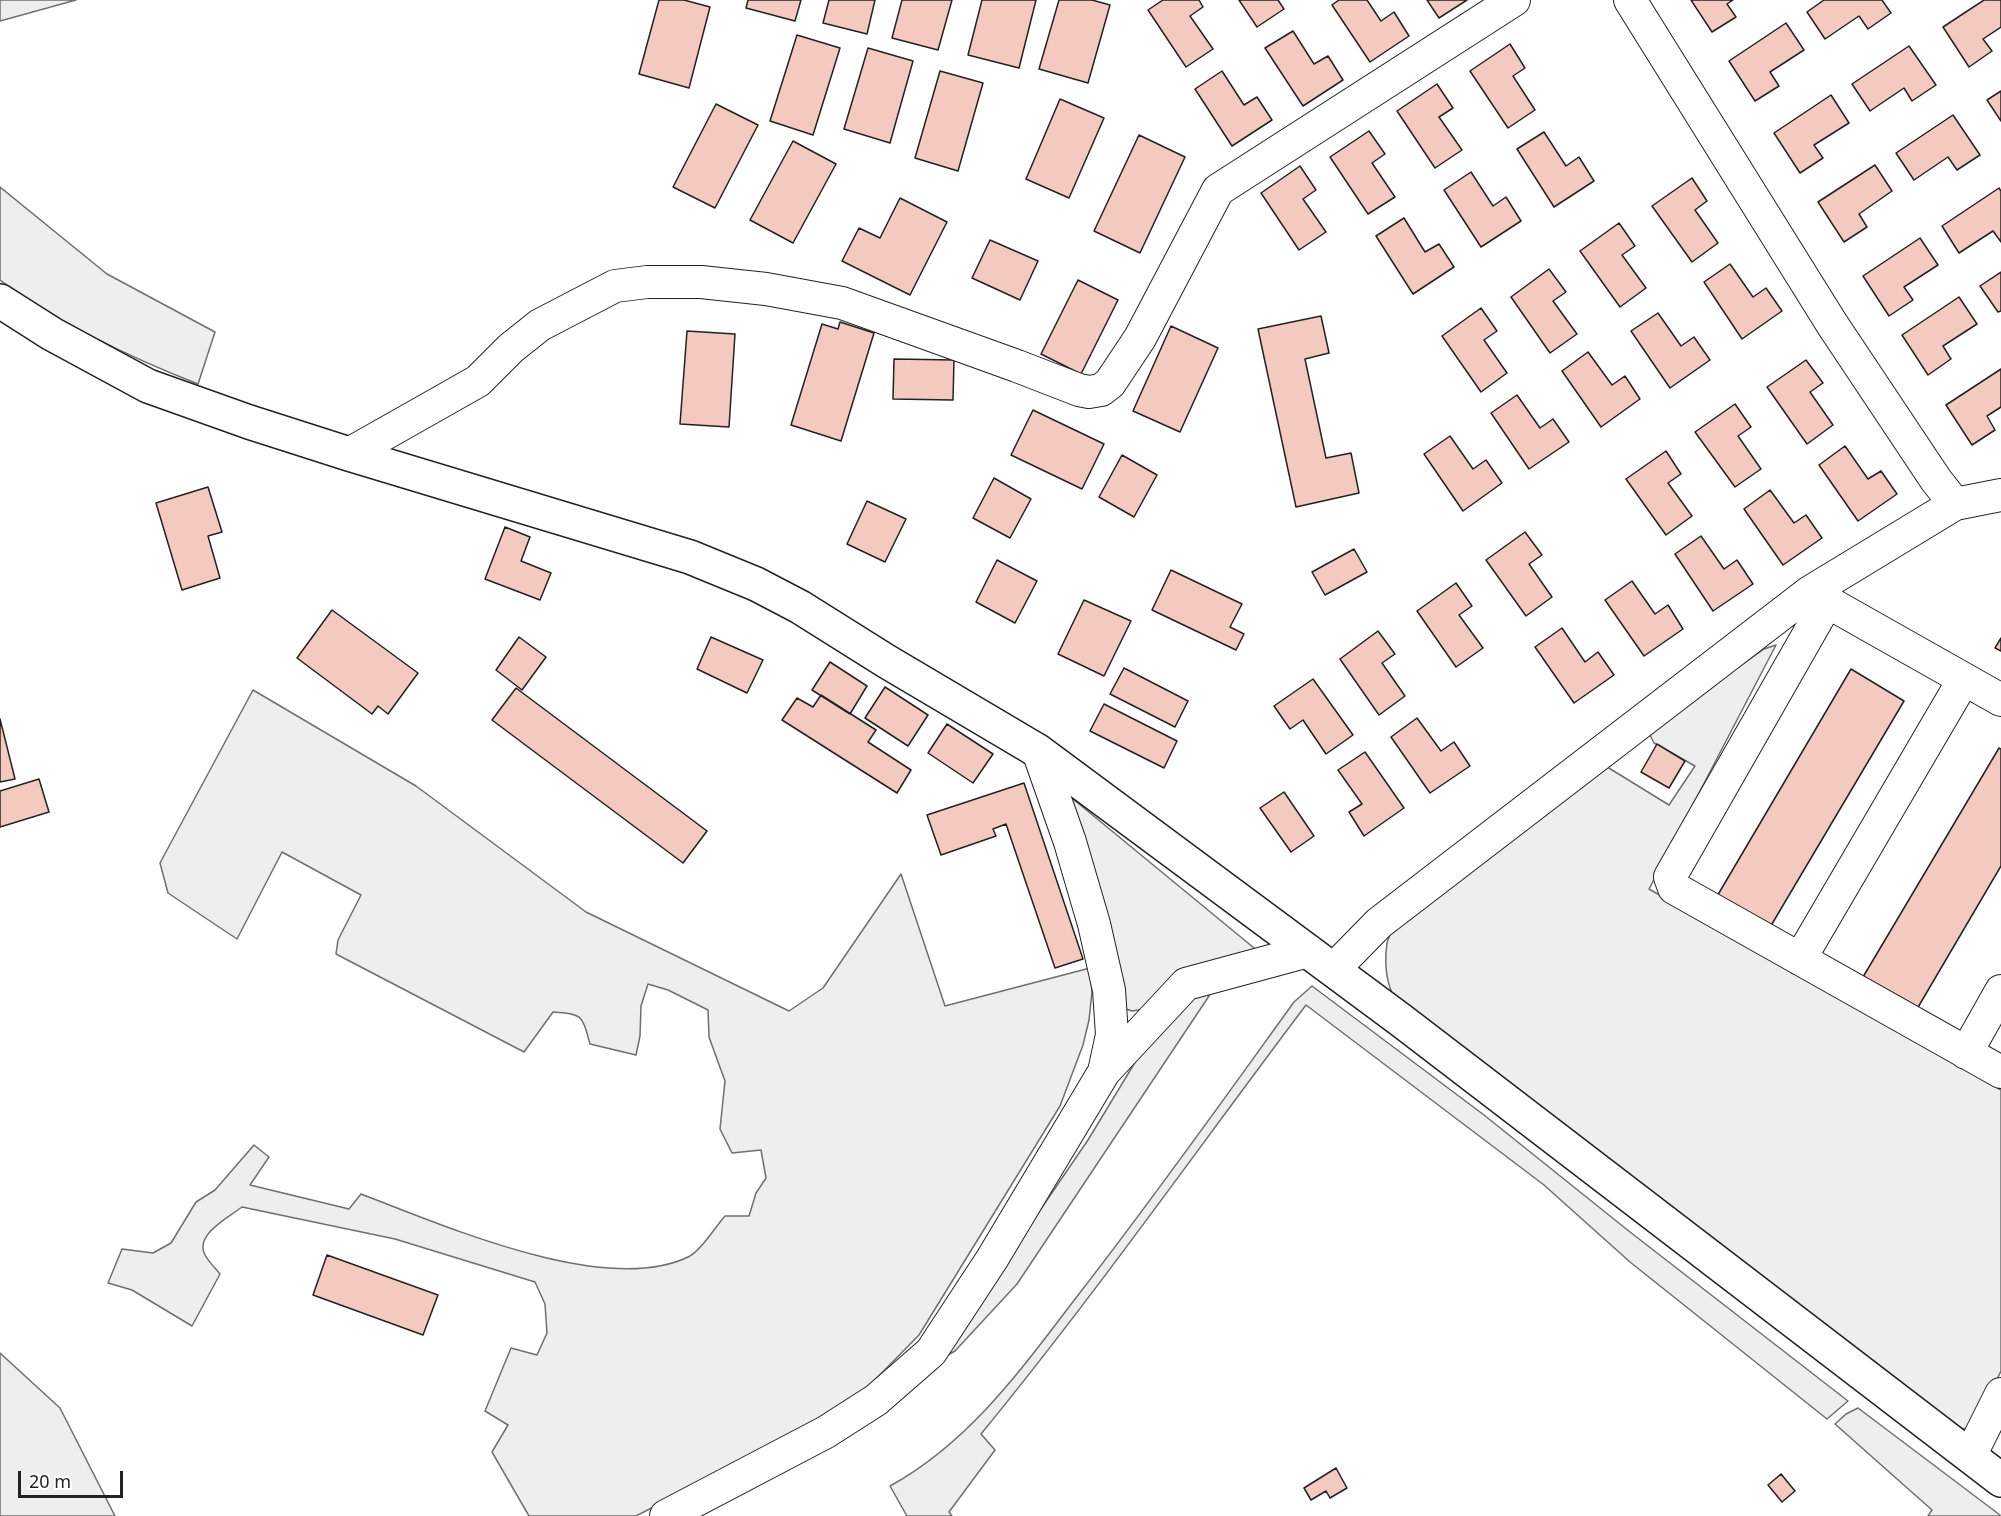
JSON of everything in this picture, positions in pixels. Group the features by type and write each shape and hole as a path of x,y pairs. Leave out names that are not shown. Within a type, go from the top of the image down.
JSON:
{"street":[{"path":"349,454 478,381 511,348 540,325 615,286 647,282 701,282 766,289 842,303 1079,390 1089,392 1101,390 1110,383 1140,338 1218,190 1515,0"},
{"path":"1630,0 1832,324 1936,480 1955,504"},
{"path":"0,301 71,345 148,386 349,454 690,557 756,584 800,607 1038,751 1402,1021 2001,1480"},
{"path":"666,1516 826,1432 876,1400 931,1352 992,1259 1104,1072 1186,984 1320,961 1379,923 1818,597 1955,504 2001,495"},
{"path":"1818,597 2001,700"},
{"path":"1818,597 1670,877 1674,888 2001,1072"},
{"path":"1800,959 1964,680"},
{"path":"1038,751 1070,842 1094,924 1109,990 1112,1035 1104,1072"},
{"path":"1966,1053 2001,992"},
{"path":"1970,1456 2001,1394"}],"shaded area":[{"path":"0,0 76,0 0,21"},
{"path":"0,187 107,274 215,332 198,384 146,362 71,325 0,280"},
{"path":"1776,645 1649,889 2001,1090 2001,1371 1978,1418 1969,1428 1961,1429 1398,1004 1388,983 1387,943 1400,917 1604,765 1669,805 1695,766 1654,743 1648,731 1764,649"},
{"path":"253,690 416,786 586,912 789,1011 823,988 901,874 945,1006 1090,968 1092,992 1089,1020 1083,1045 1060,1106 919,1335 863,1392 792,1436 636,1516 529,1516 492,1452 508,1425 485,1411 511,1348 537,1355 547,1333 545,1304 535,1282 395,1239 242,1207 214,1227 204,1240 205,1255 220,1274 192,1326 132,1290 108,1283 122,1249 153,1253 171,1243 196,1202 215,1190 254,1145 269,1157 250,1185 349,1209 361,1194 435,1223 524,1252 570,1263 613,1268 653,1267 688,1257 703,1244 725,1216 749,1216 756,1193 766,1178 761,1150 732,1153 720,1129 725,1081 709,1037 708,1010 668,990 648,984 641,1006 640,1036 636,1055 590,1044 580,1018 576,1015 553,1012 524,1052 336,954 338,940 361,895 282,852 237,939 168,893 160,863"},
{"path":"1056,785 1265,957 1145,1009 1132,1011 1123,1008"},
{"path":"1312,986 1484,1115 1848,1401 1827,1419 1630,1262 1544,1185 1306,1005 1105,1275 981,1434 995,1450 949,1512 952,1516 907,1516 890,1486 947,1446 996,1398 1018,1372 1136,1219 1294,1002"},
{"path":"1213,990 1017,1284 955,1351 937,1361 1088,1140 1154,1031 1174,1005"},
{"path":"0,1353 60,1408 115,1516 0,1516"},
{"path":"1858,1408 2000,1516 1928,1516 1932,1510 1835,1424 1846,1414"}],"building":[{"path":"659,0 684,0 710,7 689,88 639,74"},
{"path":"748,0 801,0 795,21 746,8"},
{"path":"829,0 875,0 867,34 823,23"},
{"path":"902,0 952,0 938,50 892,38"},
{"path":"982,0 1036,0 1019,68 968,55"},
{"path":"1059,0 1092,0 1110,5 1088,83 1039,69"},
{"path":"1163,0 1199,0 1203,7 1190,16 1213,49 1186,67 1148,10"},
{"path":"1239,0 1278,0 1284,9 1257,27"},
{"path":"1339,0 1367,0 1381,21 1394,12 1409,36 1370,62 1332,5"},
{"path":"1427,0 1467,0 1439,18"},
{"path":"1691,0 1733,0 1727,4 1736,17 1712,32"},
{"path":"1824,0 1882,0 1891,13 1868,29 1859,16 1825,39 1807,12"},
{"path":"1984,0 2001,0 2001,27 1983,39 1992,51 1969,67 1943,27"},
{"path":"1786,23 1804,50 1770,72 1779,86 1755,101 1729,61"},
{"path":"1293,31 1314,64 1328,56 1343,80 1303,106 1265,48"},
{"path":"797,35 840,48 813,135 770,121"},
{"path":"1510,44 1525,68 1513,76 1535,110 1508,128 1470,71"},
{"path":"1909,46 1936,85 1912,101 1904,88 1870,111 1852,84"},
{"path":"868,48 913,61 890,143 844,129"},
{"path":"940,71 983,83 958,171 915,158"},
{"path":"1222,71 1244,105 1257,97 1272,120 1232,146 1195,89"},
{"path":"1437,84 1453,108 1439,117 1462,150 1435,168 1397,111"},
{"path":"2001,91 2001,121 1987,100"},
{"path":"1831,95 1849,123 1814,145 1823,158 1800,173 1774,133"},
{"path":"1060,99 1104,118 1069,198 1026,179"},
{"path":"716,104 758,125 715,208 673,187"},
{"path":"1953,115 1980,155 1957,170 1948,157 1914,180 1896,153"},
{"path":"1369,131 1385,154 1372,163 1395,197 1368,214 1330,157"},
{"path":"1544,132 1566,166 1579,157 1594,181 1554,207 1517,149"},
{"path":"1139,135 1185,157 1140,253 1094,231"},
{"path":"793,141 836,164 793,243 750,220"},
{"path":"1875,165 1892,191 1859,214 1867,227 1844,242 1818,202"},
{"path":"1300,166 1316,190 1303,199 1326,232 1299,250 1261,193"},
{"path":"1471,172 1493,206 1506,197 1521,221 1481,247 1444,190"},
{"path":"1692,178 1707,201 1695,210 1718,243 1692,262 1652,206"},
{"path":"1999,188 2001,191 2001,242 1993,231 1959,253 1942,226"},
{"path":"900,198 947,222 910,295 842,261 859,228 880,238"},
{"path":"1404,218 1425,252 1439,244 1454,267 1413,294 1376,236"},
{"path":"1619,223 1635,246 1622,255 1646,288 1620,307 1580,251"},
{"path":"1920,238 1938,265 1904,287 1913,300 1889,316 1863,276"},
{"path":"990,240 1038,261 1020,300 972,278"},
{"path":"1730,264 1753,297 1766,288 1782,311 1742,339 1704,282"},
{"path":"1549,269 1566,292 1553,301 1577,334 1550,353 1511,297"},
{"path":"2001,272 2001,311 1998,312 1980,286"},
{"path":"1078,280 1118,300 1081,374 1041,354"},
{"path":"1959,297 1977,324 1943,346 1951,359 1928,375 1902,335"},
{"path":"1481,308 1497,331 1484,340 1507,373 1481,392 1442,336"},
{"path":"1658,313 1681,346 1694,337 1710,360 1670,388 1631,331"},
{"path":"1321,316 1329,353 1305,359 1326,458 1351,453 1359,493 1296,507 1258,329"},
{"path":"840,322 874,333 841,441 791,425 822,324 838,329"},
{"path":"1171,326 1218,348 1180,432 1133,411"},
{"path":"687,331 735,334 729,427 680,424"},
{"path":"1588,352 1612,385 1625,376 1640,399 1601,427 1562,371"},
{"path":"894,359 954,360 953,400 893,399"},
{"path":"1806,360 1823,383 1810,392 1833,425 1807,444 1767,387"},
{"path":"2001,369 2001,407 1987,416 1995,430 1972,445 1946,405"},
{"path":"1517,395 1540,428 1553,419 1569,442 1529,469 1491,413"},
{"path":"1735,404 1751,427 1738,436 1761,469 1735,487 1695,432"},
{"path":"1033,410 1104,444 1082,489 1011,455"},
{"path":"1450,436 1473,469 1486,460 1502,483 1463,511 1424,454"},
{"path":"1845,446 1868,479 1881,471 1897,494 1858,521 1819,465"},
{"path":"1666,451 1681,474 1668,483 1692,516 1666,535 1626,479"},
{"path":"1122,455 1157,475 1134,517 1099,497"},
{"path":"994,478 1031,499 1010,538 973,518"},
{"path":"208,487 222,532 208,536 220,578 182,590 156,503"},
{"path":"1770,490 1794,523 1806,515 1822,538 1783,565 1744,509"},
{"path":"867,501 906,519 885,562 847,544"},
{"path":"505,527 530,537 521,561 551,573 540,600 485,579"},
{"path":"1525,532 1542,555 1529,564 1552,597 1526,616 1486,560"},
{"path":"1701,536 1724,569 1737,560 1753,584 1713,611 1675,554"},
{"path":"1354,549 1367,572 1325,595 1312,572"},
{"path":"997,560 1037,581 1015,623 976,602"},
{"path":"1171,570 1242,604 1230,627 1244,634 1236,650 1152,610"},
{"path":"1632,581 1655,614 1668,605 1683,629 1644,656 1605,600"},
{"path":"1456,583 1472,606 1459,615 1483,648 1456,667 1417,611"},
{"path":"1084,600 1131,621 1104,676 1058,654"},
{"path":"332,610 418,673 388,714 378,706 372,714 297,658"},
{"path":"1562,628 1585,662 1598,652 1614,675 1574,703 1535,647"},
{"path":"1378,631 1395,654 1382,663 1405,696 1379,715 1340,659"},
{"path":"519,637 546,657 522,690 496,670"},
{"path":"711,637 763,660 747,693 697,669"},
{"path":"2001,638 2001,651 1995,648"},
{"path":"830,662 867,686 850,714 812,690"},
{"path":"1124,668 1188,701 1175,727 1110,694"},
{"path":"1851,669 1904,701 1769,929 1716,898"},
{"path":"1313,679 1353,735 1326,754 1303,720 1290,729 1274,706"},
{"path":"885,687 928,715 908,746 865,718"},
{"path":"516,688 707,831 683,863 492,720"},
{"path":"821,695 876,730 868,742 911,770 897,793 782,720 797,698 813,707"},
{"path":"1104,704 1177,741 1164,768 1090,731"},
{"path":"1417,718 1441,751 1454,742 1470,766 1430,793 1391,737"},
{"path":"0,719 15,779 0,782"},
{"path":"947,724 993,754 973,783 928,753"},
{"path":"1657,744 1685,761 1669,788 1641,772"},
{"path":"1999,748 2001,749 2001,866 1917,1009 1863,977"},
{"path":"1365,752 1404,808 1364,836 1349,812 1362,804 1338,770"},
{"path":"39,779 49,812 0,827 0,791"},
{"path":"1024,783 1083,959 1055,968 1006,824 993,829 996,836 941,855 927,815"},
{"path":"1284,792 1314,836 1291,852 1260,808"},
{"path":"327,1255 438,1295 423,1335 313,1295"},
{"path":"1336,1468 1347,1488 1330,1498 1326,1491 1311,1500 1304,1488"},
{"path":"1781,1474 1795,1491 1782,1502 1768,1485"}]}
